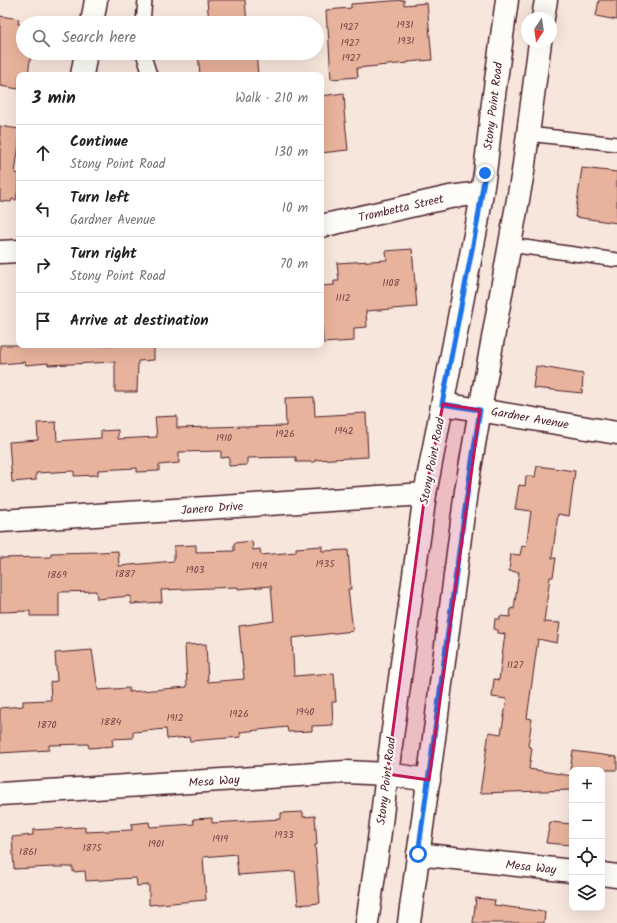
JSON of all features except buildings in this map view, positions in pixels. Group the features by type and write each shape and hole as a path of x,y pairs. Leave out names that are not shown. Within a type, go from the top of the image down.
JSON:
{"main road":[{"path":"93,16 96,0"},
{"name":"Stony Point Road","path":"367,923 425,494 477,224 507,0"},
{"path":"544,12 546,0"},
{"path":"409,923 466,492 523,172 539,48"},
{"path":"83,72 85,60"},
{"name":"Trombetta Street","path":"324,225 450,196 481,193"},
{"path":"0,252 16,251"},
{"name":"Gardner Avenue","path":"442,404 617,433"},
{"name":"Janero Drive","path":"0,521 425,494"},
{"name":"Mesa Way","path":"0,794 346,772 387,774 429,780"},
{"name":"Mesa Way","path":"418,854 569,871"},
{"path":"605,874 617,876"}],"lane":[{"path":"144,16 145,0"},
{"path":"145,60 149,72"},
{"path":"528,134 617,144"},
{"path":"510,245 617,260"}],"highlighted area":[{"path":"443,404 480,410 429,780 387,774 425,494"}],"route":[{"path":"418,854 466,492 480,410 442,404 477,224 485,173"}]}
